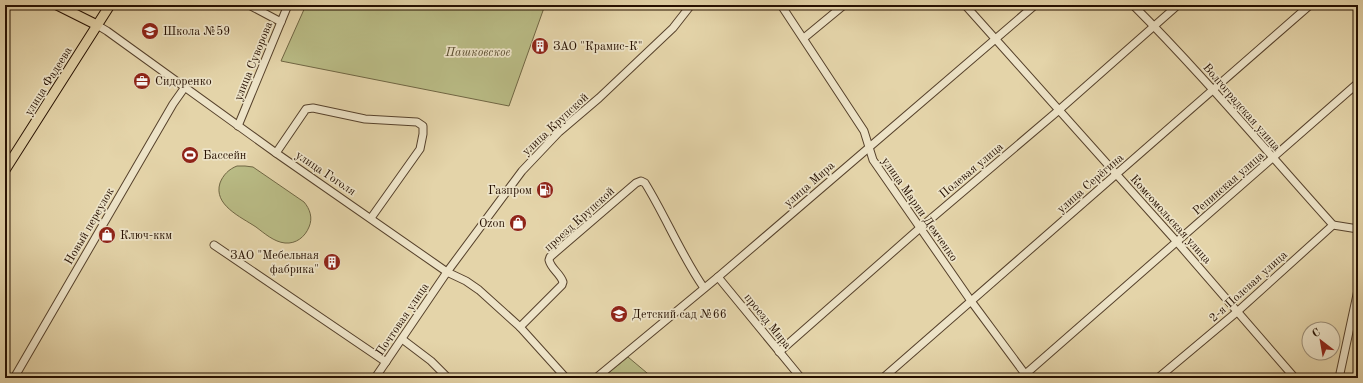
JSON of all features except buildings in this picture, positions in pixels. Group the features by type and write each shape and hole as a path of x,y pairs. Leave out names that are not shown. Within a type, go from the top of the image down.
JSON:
{"main road":[{"name":"улица Гоголя","path":"57,5 97,25"},
{"name":"улица Фадеева","path":"5,170 110,5"}],"street":[{"path":"250,5 281,22"},
{"name":"улица Суворова","path":"238,126 288,5"},
{"name":"улица Крупской","path":"447,272 522,171 559,132 605,93 673,28 691,5"},
{"name":"улица Марии Демченко","path":"781,5 864,130 873,160 1025,377"},
{"path":"804,38 844,5"},
{"name":"Комсомольская улица","path":"965,5 1297,378"},
{"name":"улица Мира","path":"596,378 718,277 1035,5"},
{"name":"Волгоградская улица","path":"1133,5 1214,90 1333,225"},
{"name":"Полевая улица","path":"778,352 920,228 1059,110 1178,5"},
{"name":"улица Серёгина","path":"883,378 1310,5"},
{"name":"улица Гоголя","path":"97,25 276,153 372,218 447,272 466,281 479,290 520,327 566,378"},
{"name":"Репинская улица","path":"1025,377 1358,83"},
{"name":"Новый переулок","path":"14,378 173,104 185,87"},
{"path":"276,153 306,109 313,108 365,119 417,122 423,126 420,149 372,218"},
{"name":"проезд Крупской","path":"520,327 562,285 562,278 550,265 548,260 550,257 636,183 641,181 646,183 662,211 690,268 704,288"},
{"path":"1333,225 1358,229"},
{"name":"2-я Полевая улица","path":"1158,378 1238,311 1333,225"},
{"path":"214,245 386,362"},
{"name":"Почтовая улица","path":"375,378 447,272"},
{"name":"проезд Мира","path":"718,277 778,352 801,378"},
{"path":"1339,378 1358,290"},
{"path":"402,340 431,361 448,378"}],"green space":[{"name":"Пашковское","path":"306,5 545,5 509,106 281,61"},
{"path":"237,166 253,167 304,202 308,208 311,220 303,237 289,243 277,241 230,210 224,204 219,191 220,183 223,177 231,169"},
{"path":"628,357 653,378 602,378"}],"place":[{"name":"Школа №59","path":"150,31"},
{"name":"ЗАО \"Крамис-К\"","path":"540,46"},
{"name":"Сидоренко","path":"142,81"},
{"name":"Бассейн","path":"190,155"},
{"name":"Газпром","path":"545,190"},
{"name":"Ozon","path":"518,223"},
{"name":"Ключ-ккм","path":"107,235"},
{"name":"ЗАО \"Мебельная фабрика\"","path":"332,262"},
{"name":"Детский сад №66","path":"619,314"}]}
